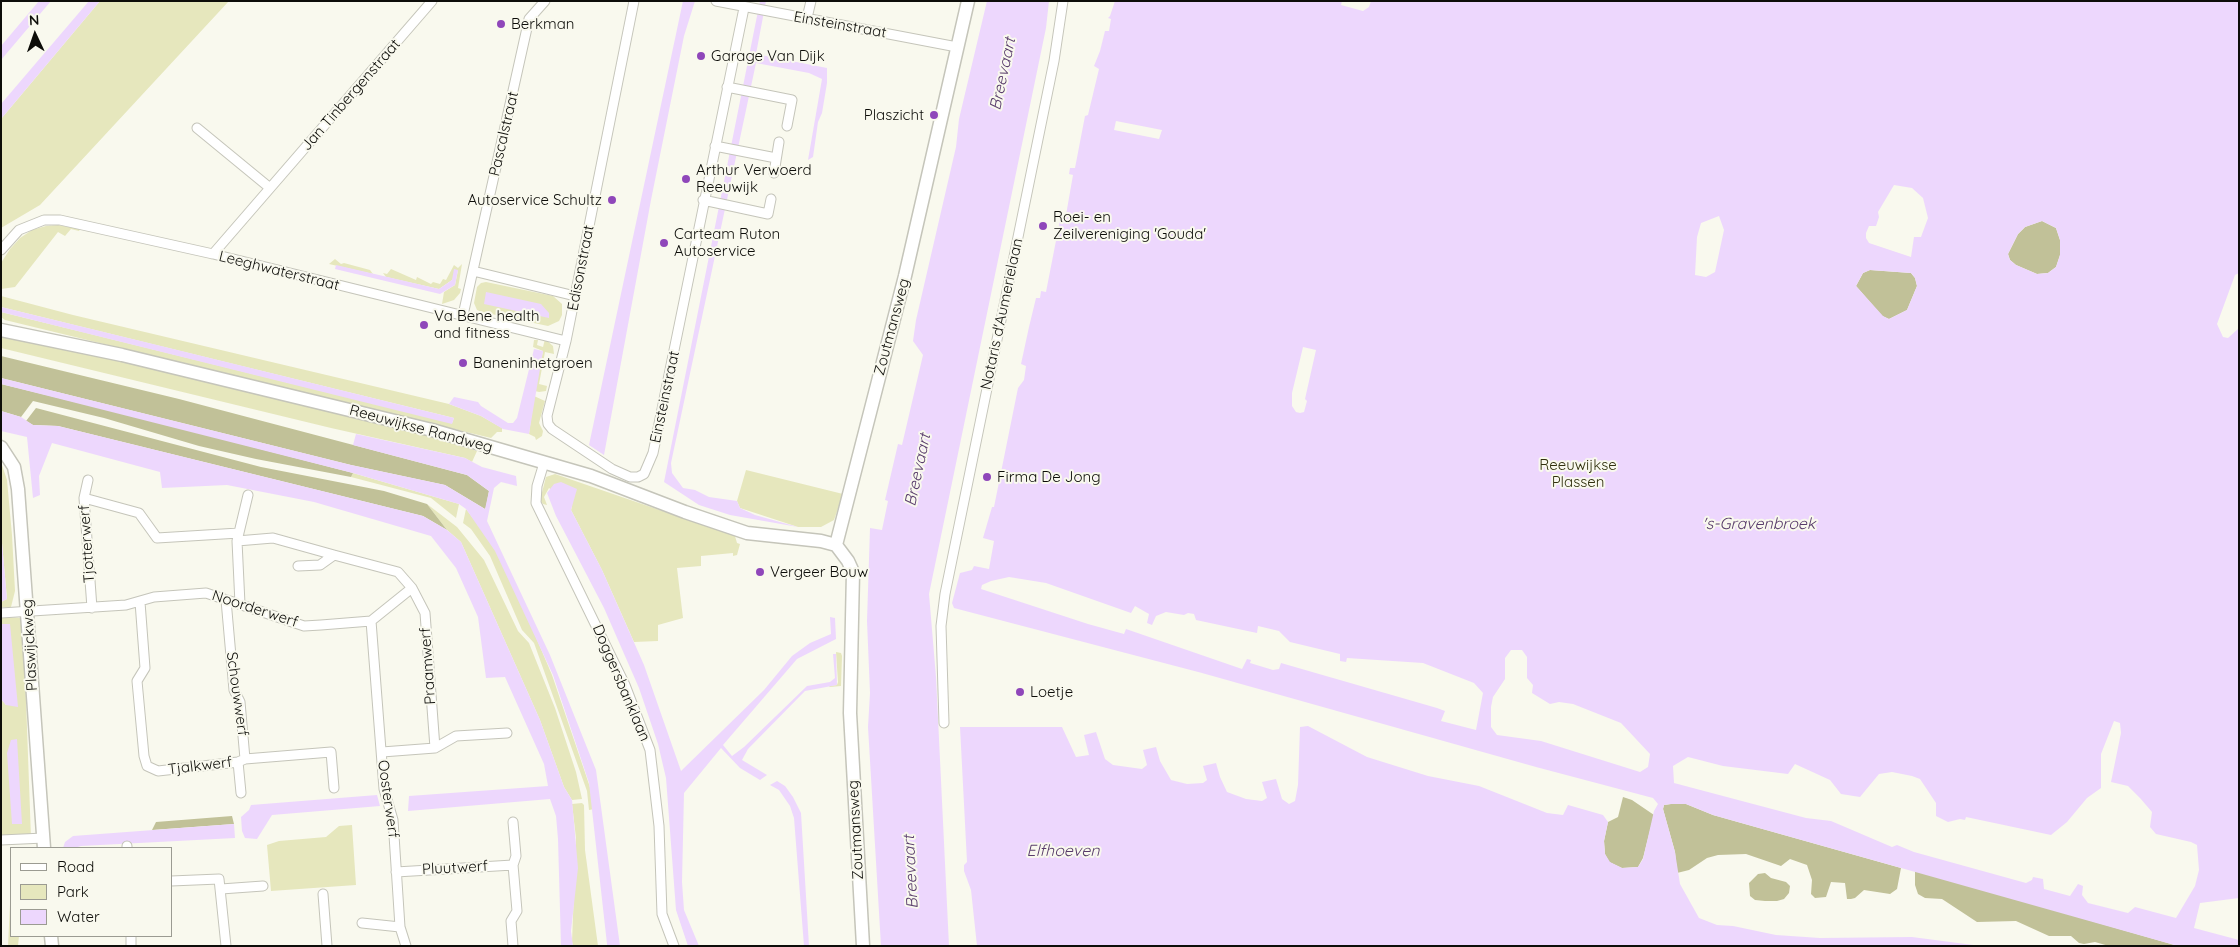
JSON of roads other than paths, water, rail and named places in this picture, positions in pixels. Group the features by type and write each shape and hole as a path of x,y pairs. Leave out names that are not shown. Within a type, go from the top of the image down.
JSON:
{"main road":[{"name":"Zoutmansweg","path":"863,946 850,714 855,698 856,680 850,648 853,572 848,561 836,545 905,276 968,1"},
{"name":"Reeuwijkse Randweg","path":"1,330 122,355 440,432 591,476 685,512 747,533 821,541 836,545"},
{"name":"Plaswijckweg","path":"1,447 14,467 22,527 44,843"}],"street":[{"name":"Jan Tinbergenstraat","path":"212,254 432,1"},
{"name":"Pascalstraat","path":"463,315 529,19 545,1"},
{"name":"Edisonstraat","path":"634,1 566,341 547,416 548,424 552,429 612,469 630,477 638,477 644,474"},
{"path":"716,1 748,9"},
{"path":"807,18 811,1"},
{"name":"Notaris d'Aumerielaan","path":"944,723 941,626 945,592 1054,61 1063,1"},
{"name":"Einsteinstraat","path":"644,474 653,453 727,87 748,9 957,46"},
{"path":"727,87 792,100 787,126"},
{"path":"198,128 270,188"},
{"path":"774,173 779,142"},
{"path":"715,146 776,158"},
{"path":"703,200 768,214 771,199"},
{"name":"Leeghwaterstraat","path":"1,250 18,230 44,220 60,220 212,254 566,341"},
{"path":"473,271 575,296"},
{"name":"Doggersbanklaan","path":"544,463 537,486 536,503 622,678 650,750 659,826 662,914 674,946"},
{"name":"Tjotterwerf","path":"88,480 84,498 92,608"},
{"path":"240,604 238,537 248,495"},
{"path":"84,498 139,514 158,538 273,538 398,572 412,588 371,621"},
{"path":"298,566 320,565 334,555"},
{"name":"Praamwerf","path":"412,588 424,613 435,748"},
{"name":"Noorderwerf","path":"1,614 126,605 154,597 206,593 304,626 371,621"},
{"name":"Schouwwerf","path":"226,600 234,690 240,702 241,793"},
{"name":"Tjalkwerf","path":"140,602 145,668 137,681 144,756 147,766 158,771 331,752 334,788"},
{"name":"Oosterwerf","path":"371,621 384,789 393,820 400,927 406,946"},
{"path":"382,752 435,748 456,736 507,733"},
{"path":"512,946 511,921 517,911 513,865 516,856 513,822"},
{"path":"1,840 44,843"},
{"name":"Pluutwerf","path":"396,872 513,865"},
{"path":"172,881 219,879 226,946"},
{"path":"221,889 263,886"},
{"path":"323,894 327,946"},
{"path":"362,923 400,927"}],"water":[{"path":"39,1 51,1 1,60 1,46"},
{"path":"89,1 100,1 1,119 1,104"},
{"path":"683,1 695,1 684,36 651,200 604,455 589,445"},
{"path":"760,1 766,1 756,54 827,68 827,83 822,113 818,122 813,157 808,160 822,79 809,73 756,63 671,463 672,473 683,488 695,490 709,497 737,501 740,508 755,515 798,527 730,515 699,505 664,482"},
{"name":"Breevaart","path":"987,1 1049,1 1046,28 929,594 936,677 949,946 881,946 868,727 870,693 867,621 870,528 882,530 888,501 885,500 898,444 902,445 923,355 913,341 916,320 956,147 959,119"},
{"name":"'s-Gravenbroek","path":"1115,1 1342,1 1341,5 1363,11 1369,7 1371,1 2239,1 2239,273 2235,275 2217,324 2223,337 2228,338 2239,328 2239,898 2200,903 2194,928 2239,940 2239,946 2178,946 1713,815 1686,804 1671,804 1664,805 1663,809 1675,852 1680,884 1699,918 1717,925 1733,926 1776,935 1820,938 1912,937 1981,946 977,946 971,890 964,871 964,865 967,862 960,727 1062,727 1076,757 1089,755 1084,735 1096,732 1105,759 1113,765 1142,769 1147,765 1143,750 1156,747 1160,761 1171,780 1187,784 1203,783 1207,780 1203,766 1216,763 1227,792 1246,799 1262,801 1267,798 1262,782 1276,779 1282,799 1289,804 1295,801 1298,785 1300,727 1308,726 1367,757 1428,776 1479,786 1547,813 1563,815 1568,805 1603,815 1608,822 1604,841 1605,854 1610,862 1622,868 1638,867 1643,859 1654,811 1658,804 1653,798 1202,673 954,608 952,603 960,573 972,570 974,566 989,569 994,541 983,538 992,507 994,507 1018,388 1024,380 1026,366 1021,364 1029,327 1036,298 1040,298 1041,291 1046,292 1061,215 1066,215 1073,175 1069,174 1070,168 1075,168 1085,116 1088,115 1099,69 1094,66 1105,31 1109,31 1111,19 1108,18","holes":["1894,185 1912,188 1923,198 1928,218 1921,237 1914,237 1911,257 1869,243 1866,233 1869,226 1876,226 1879,217 1878,212","1719,216 1724,230 1715,272 1706,277 1695,275 1697,237 1701,223","2042,221 2056,228 2060,240 2060,255 2056,267 2048,273 2037,274 2016,265 2010,260 2008,254 2018,234 2025,227","1870,270 1911,273 1915,278 1917,286 1907,310 1889,319 1883,316 1856,286 1863,273","1303,347 1316,350 1304,412 1296,412 1292,406 1292,393","1009,577 1046,583 1131,613 1135,606 1149,614 1147,623 1152,625 1156,616 1166,612 1184,615 1188,613 1194,614 1196,620 1257,633 1258,626 1279,631 1290,642 1340,654 1340,661 1346,662 1347,658 1423,663 1474,683 1483,693 1476,730 1441,721 1445,711 1437,708 1281,663 1279,669 1273,670 1250,663 1251,660 1247,659 1242,669 1126,629 1124,634 1088,624 981,589 982,585","1511,650 1522,650 1527,657 1527,678 1533,685 1532,693 1550,704 1559,702 1573,704 1621,723 1650,754 1648,767 1640,772 1541,741 1497,735 1491,727 1491,707 1493,697 1505,679 1505,658","2114,721 2120,723 2121,733 2111,782 2128,786 2140,798 2152,812 2150,827 2156,834 2197,845 2199,870 2195,886 2176,918 2135,907 2128,913 2088,903 2082,895 2083,886 2078,884 2070,896 2044,889 2043,879 2033,877 2032,880 2026,883 1914,852 1897,845 1892,847 1831,821 1806,818 1674,783 1673,766 1688,757 1723,766 1788,774 1795,764 1830,780 1841,794 1860,797 1879,774 1892,772 1920,779 1936,803 1936,816 1948,822 1960,819 1965,820 1966,817 2051,835 2067,822 2087,798 2101,788 2101,754"]},
{"path":"336,265 439,289 452,280 454,269 458,270 455,285 440,294 335,269"},
{"path":"486,292 541,304 549,313 549,318 484,304"},
{"path":"1,307 454,418 452,424 1,312"},
{"path":"534,349 543,351 529,434 503,429 481,416 449,404 454,397 478,402 481,406 508,423 513,423 517,418"},
{"path":"1,378 351,465 445,485 485,509 489,491 467,475 353,445 356,434 465,458 482,467 516,476 517,486 501,482 494,488 487,521 550,655 596,770 620,946 607,946 589,783 553,675 495,551 466,509 459,504 353,473 1,384"},
{"path":"1,411 21,417 33,425 58,426 423,516 447,530 461,542 540,720 564,787 572,800 578,868 571,931 573,946 561,946 558,839 556,816 550,799 408,811 409,796 548,786 544,764 505,677 486,678 478,617 456,568 431,536 314,502 227,485 162,488 160,472 52,443 39,476 40,495 33,498 27,437 1,431"},
{"path":"561,482 577,489 571,510 602,570 644,665 681,771 764,690 792,656 810,643 831,634 830,617 835,618 836,639 797,659 723,745 732,756 744,747 807,686 830,682 835,678 833,654 836,654 837,685 805,691 748,749 742,760 767,775 760,780 740,768 721,748 684,793 682,882 684,910 699,946 688,946 676,910 666,778 658,744 639,688 604,608 556,516 547,493 554,484"},
{"path":"1,532 7,599 1,602"},
{"path":"1,624 10,624 18,707 6,705 1,699"},
{"path":"17,739 22,824 12,824 7,753 11,740"},
{"path":"777,781 785,786 801,813 809,946 804,946 794,818 790,806 779,790 770,785"},
{"path":"377,795 380,806 272,815 257,839 245,838 242,831 241,817 249,810 251,805"},
{"path":"234,824 235,838 63,847 65,842 73,836"}],"place":[{"name":"Berkman","path":"501,24"},
{"name":"Garage Van Dijk","path":"701,56"},
{"name":"Plaszicht","path":"934,115"},
{"name":"Arthur Verwoerd Reeuwijk","path":"686,179"},
{"name":"Autoservice Schultz","path":"612,200"},
{"name":"Roei- en Zeilvereniging 'Gouda'","path":"1043,226"},
{"name":"Carteam Ruton Autoservice","path":"664,243"},
{"name":"Va Bene health and fitness","path":"424,325"},
{"name":"Baneninhetgroen","path":"463,363"},
{"name":"Firma De Jong","path":"987,477"},
{"name":"Vergeer Bouw","path":"760,572"},
{"name":"Loetje","path":"1020,692"}],"park label":[{"name":"Reeuwijkse Plassen","path":"1578,474"}],"water label":[{"name":"Elfhoeven","path":"1063,851"}]}
